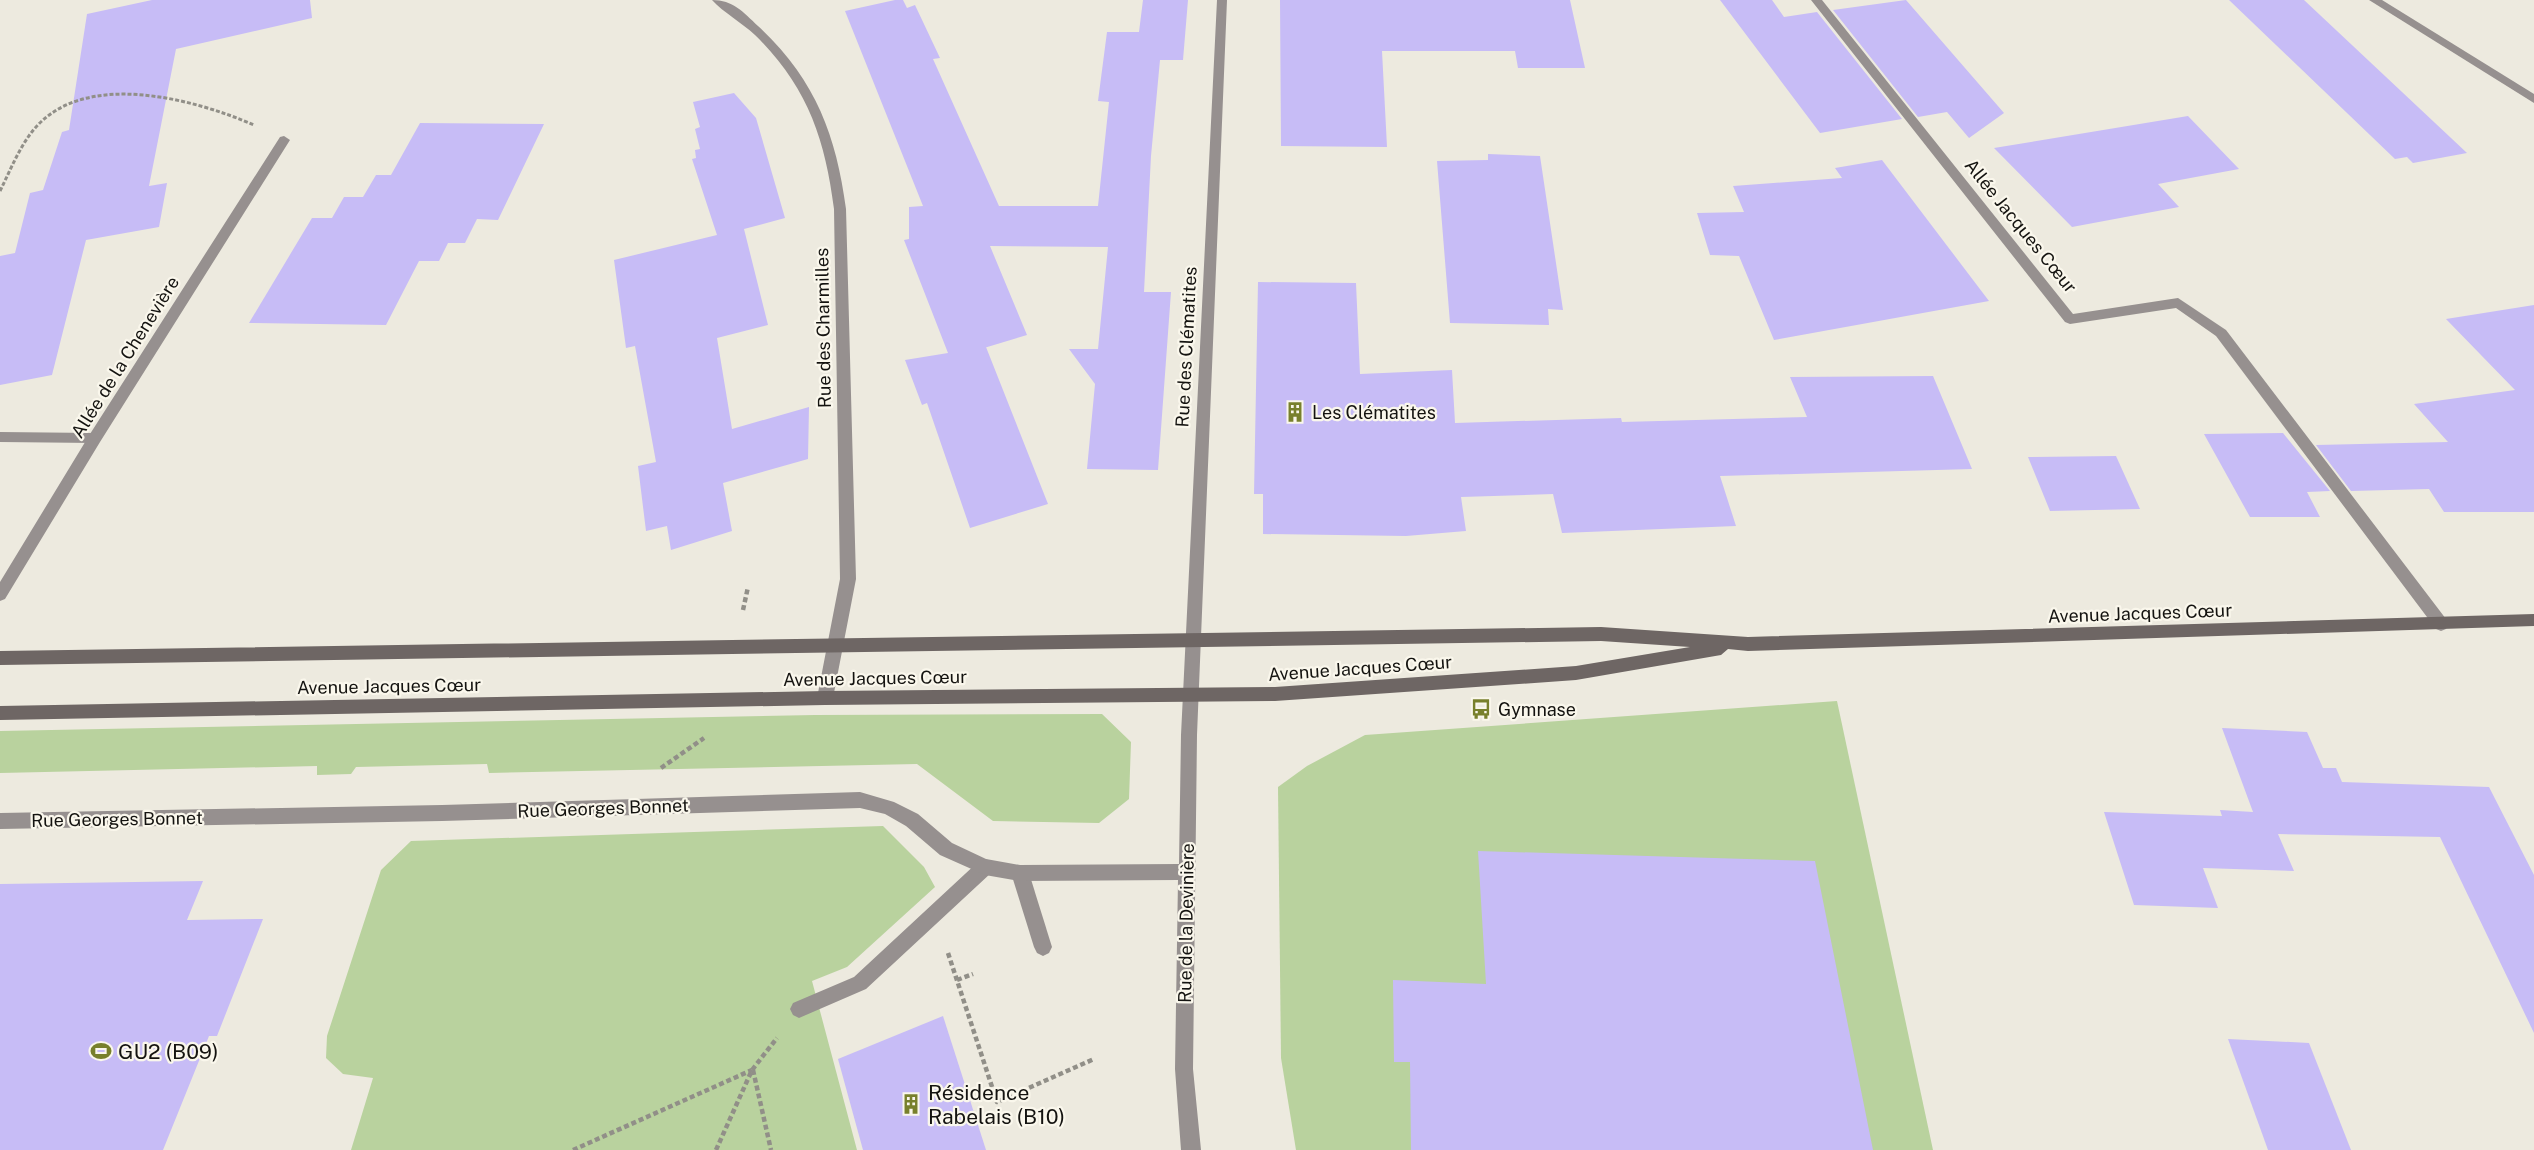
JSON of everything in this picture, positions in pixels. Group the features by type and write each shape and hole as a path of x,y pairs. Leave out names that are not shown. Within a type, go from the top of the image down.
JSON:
{"main road":[{"name":"Avenue Jacques Cœur","path":"0,658 1601,634 1748,644 2534,620"},
{"name":"Avenue Jacques Cœur","path":"0,713 825,698 1275,694 1576,673 1748,644"}],"street":[{"name":"Rue des Charmilles","path":"717,0 733,9 769,42 802,80 820,118 835,164 840,209 848,579 825,698"},
{"name":"Rue des Clématites","path":"1190,695 1222,0"},
{"name":"Allée Jacques Cœur","path":"1816,0 2070,319 2178,303 2221,333 2441,624"},
{"path":"2374,0 2534,99"},
{"name":"Allée de la Chenevière","path":"0,595 94,438 284,140"},
{"path":"0,437 94,438"},
{"name":"Rue de la Devinière","path":"1190,695 1184,1069 1191,1150"},
{"name":"Rue Georges Bonnet","path":"0,821 442,813 860,800 912,820 946,849 985,867 1020,873 1186,872"},
{"path":"799,1010 860,983 985,867"},
{"path":"1020,873 1043,946"}],"path":[{"path":"0,191 23,147 43,120 75,101 104,94 154,99 233,115 284,140"},
{"path":"947,948 997,1102 1094,1059"},
{"path":"957,980 973,974"},
{"path":"573,1150 753,1070"},
{"path":"716,1150 753,1070"},
{"path":"753,1070 771,1150"}],"green space":[{"path":"1837,701 1933,1150 1296,1150 1281,1058 1278,787 1307,766 1365,735"},
{"path":"1102,714 1131,742 1129,799 1099,823 993,821 917,764 489,773 487,764 356,767 351,774 317,775 317,766 0,773 0,731 815,715"},
{"path":"883,826 924,867 935,887 847,967 812,981 857,1150 351,1150 373,1078 343,1074 326,1058 327,1036 381,870 411,841"}],"building":[{"path":"152,0 310,0 312,18 176,49 149,186 167,183 159,227 86,240 52,375 0,385 0,256 15,253 30,193 43,190 62,132 69,130 87,14"},
{"path":"903,0 907,8 915,5 940,58 933,59 999,206 1098,206 1109,102 1098,101 1107,32 1139,32 1143,0 1188,0 1183,60 1160,60 1151,156 1144,292 1171,292 1158,470 1087,469 1095,384 1069,349 1098,349 1108,247 990,246 1027,335 986,347 1048,504 970,528 927,403 922,405 905,360 948,353 904,240 909,239 909,207 923,206 845,11"},
{"path":"1280,0 1570,0 1585,68 1518,68 1515,51 1382,51 1387,147 1281,146"},
{"path":"1720,0 1772,0 1784,17 1817,12 1902,119 1820,133"},
{"path":"1906,0 2004,113 1969,138 1947,112 1918,117 1833,10"},
{"path":"2229,0 2304,0 2467,153 2413,163 2407,157 2395,159"},
{"path":"734,93 756,118 785,218 744,229 768,325 717,338 732,429 809,407 808,459 723,483 732,531 671,550 667,526 646,531 638,466 656,462 635,346 626,348 614,260 717,235 692,159 696,158 695,150 700,149 695,129 700,127 693,102"},
{"path":"2188,116 2239,169 2158,184 2179,207 2072,227 1994,148"},
{"path":"420,123 544,124 498,220 477,219 465,243 448,243 439,261 419,261 386,325 249,323 312,218 332,218 344,197 363,197 376,175 391,175"},
{"path":"1488,154 1540,156 1563,310 1548,309 1549,325 1450,323 1437,161 1488,160"},
{"path":"1882,160 1989,301 1774,340 1739,256 1710,255 1697,213 1744,212 1733,186 1842,178 1835,168"},
{"path":"1258,282 1356,283 1360,374 1452,370 1455,423 1621,418 1622,422 1807,417 1790,377 1933,376 1972,469 1720,476 1736,526 1562,533 1553,494 1461,497 1466,531 1406,536 1263,534 1263,494 1254,494"},
{"path":"2534,305 2534,512 2444,512 2429,489 2351,491 2316,445 2448,442 2414,404 2515,390 2446,319"},
{"path":"2283,433 2330,491 2307,492 2320,517 2250,517 2204,434"},
{"path":"2116,456 2140,509 2050,511 2028,457"},
{"path":"2222,728 2307,732 2323,768 2336,768 2342,782 2489,787 2534,875 2534,1033 2440,837 2278,834 2294,871 2203,868 2218,908 2134,905 2104,812 2222,816 2220,810 2253,812"},
{"path":"1478,851 1815,861 1873,1150 1411,1150 1410,1062 1394,1062 1393,980 1486,984"},
{"name":"GU2 (B09)","path":"203,881 187,920 263,919 217,1036 209,1036 163,1150 0,1150 0,884"},
{"name":"Résidence Rabelais (B10)","path":"943,1016 986,1150 863,1150 838,1059"},
{"path":"2228,1039 2309,1043 2351,1150 2268,1150"}],"place":[{"name":"Les Clématites","path":"1295,412"},
{"name":"Gymnase","path":"1481,709"},
{"name":"GU2 (B09)","path":"101,1051"},
{"name":"Résidence Rabelais (B10)","path":"911,1104"}]}
